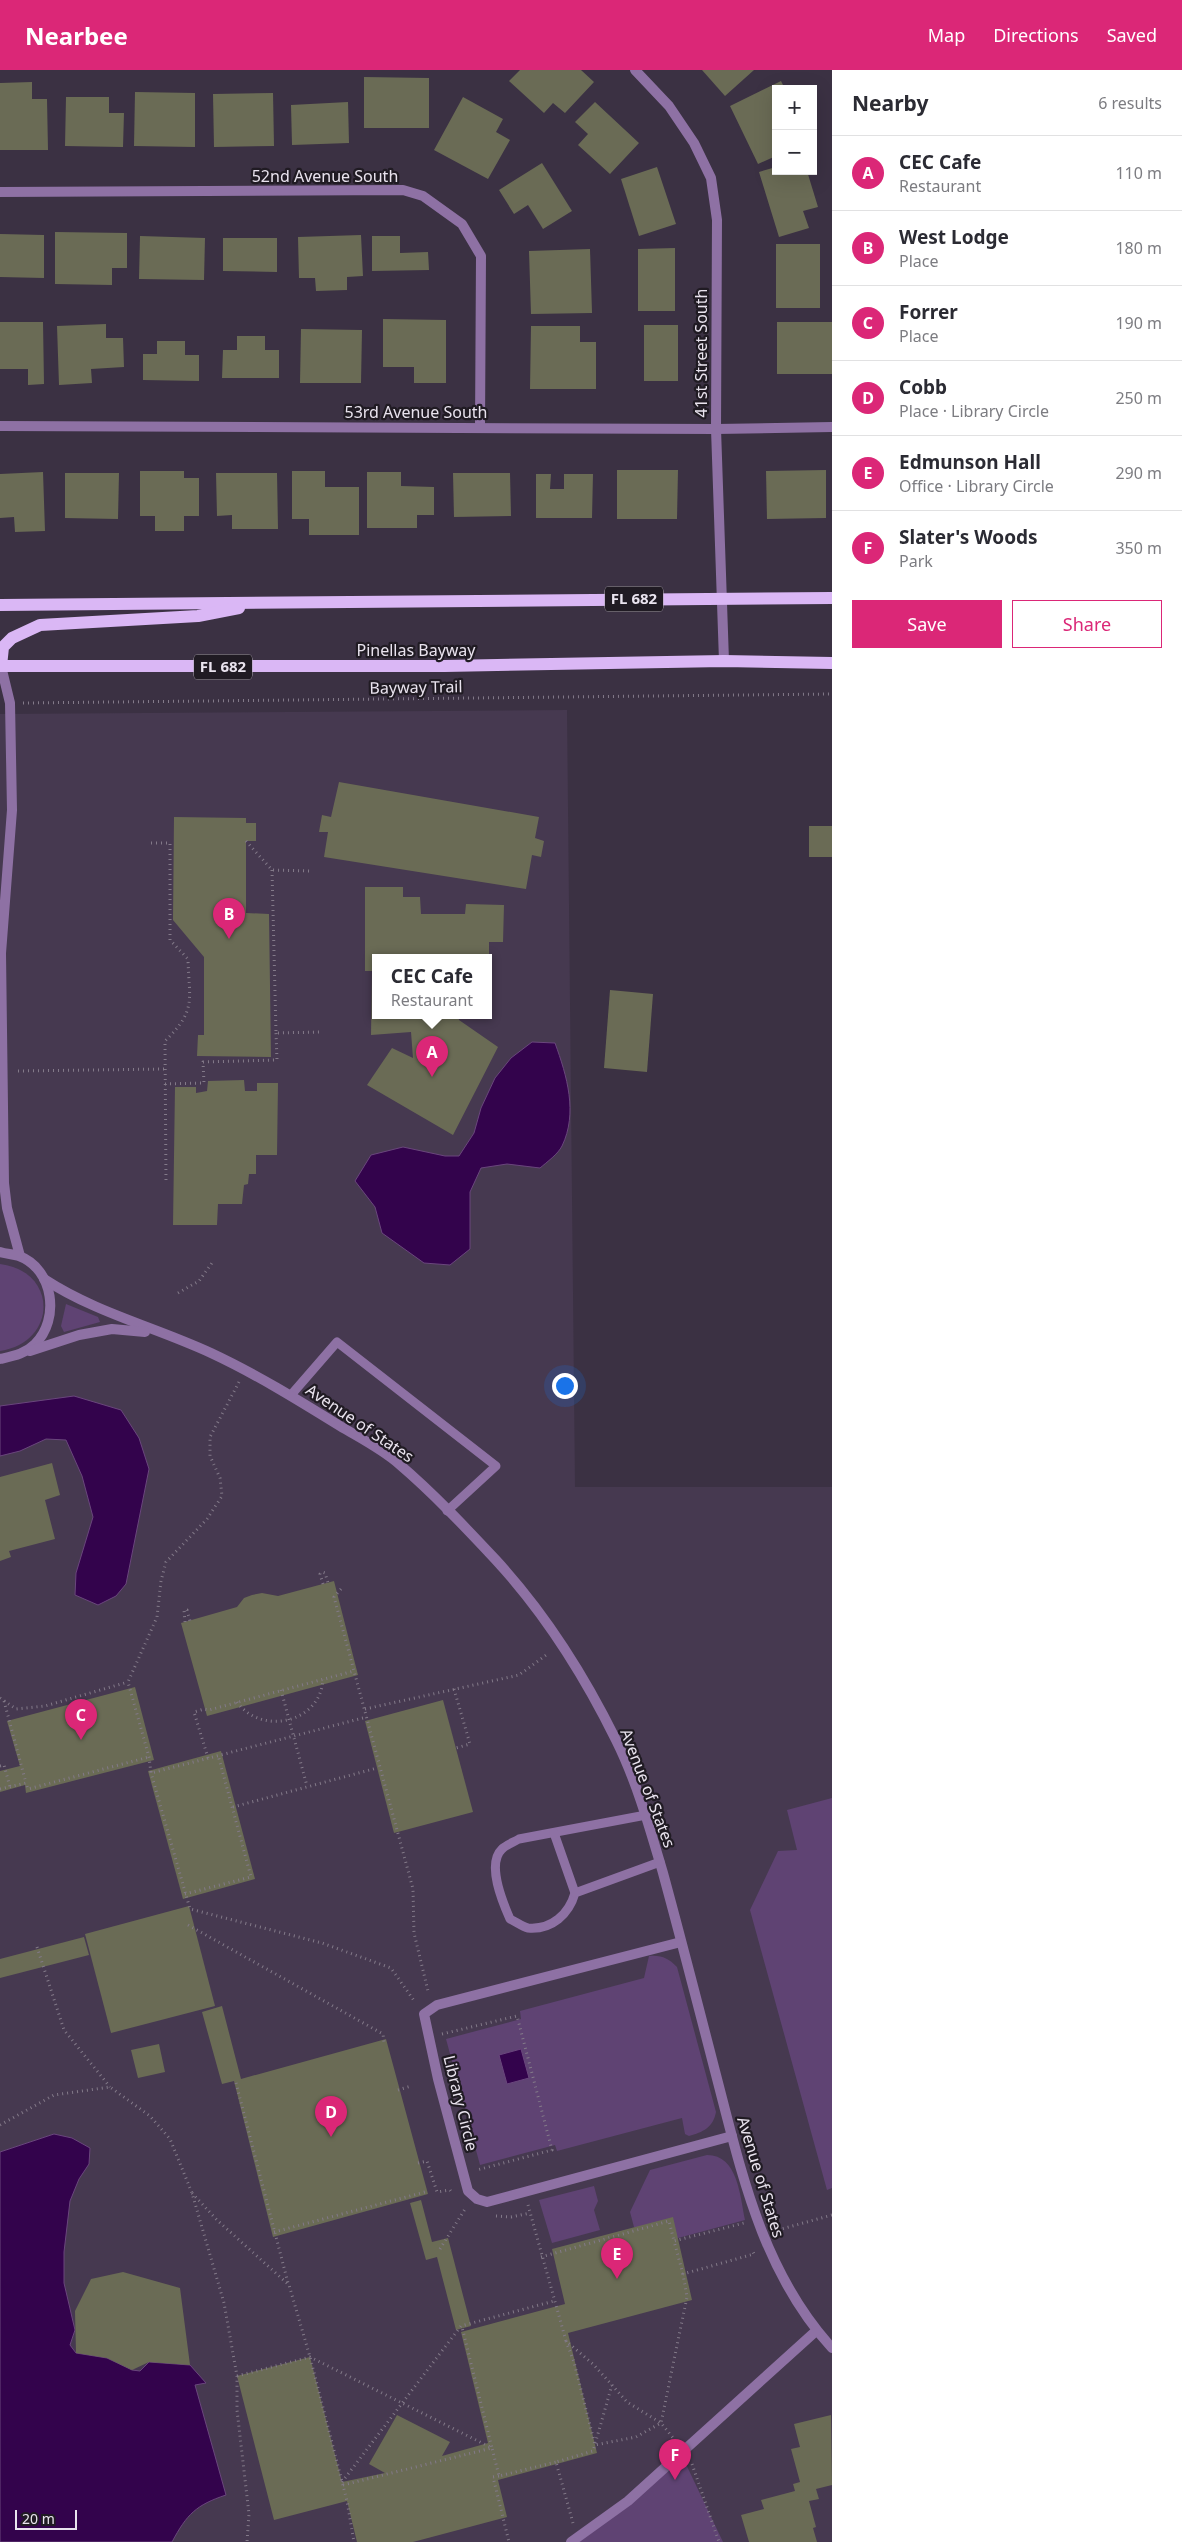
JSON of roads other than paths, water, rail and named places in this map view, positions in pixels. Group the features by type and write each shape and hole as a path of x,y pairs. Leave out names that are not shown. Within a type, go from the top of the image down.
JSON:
{"main road":[{"name":"FL 682","path":"0,605 832,598"},
{"path":"0,667 3,647 12,638 40,625 198,616 274,602"},
{"name":"Pinellas Bayway","path":"0,667 455,666 724,662 832,663"}],"street":[{"name":"41st Street South","path":"635,70 669,106 694,143 711,178 717,220 716,429 724,662"},
{"name":"52nd Avenue South","path":"0,192 403,190 423,196 462,224 481,256 480,427"},
{"name":"53rd Avenue South","path":"0,426 716,429 832,427"},
{"path":"0,667 10,703 12,810 1,953 4,1183 7,1208 20,1256 0,1252"},
{"name":"Avenue of States","path":"20,1256 35,1268 44,1279 66,1293 159,1333 209,1352 291,1395 398,1463 496,1560 546,1621 568,1655 617,1741 646,1815 732,2136 761,2234 779,2275 816,2331 832,2348"},
{"path":"19,1355 35,1344 47,1326 51,1306 44,1279"},
{"name":"Avenue of States","path":"0,1360 79,1335 112,1329 159,1333"},
{"name":"Library Circle","path":"681,1942 437,2005 424,2014 438,2079 468,2191 477,2199 487,2202 732,2136"},
{"path":"574,2540 628,2501 816,2331"}],"lane":[{"path":"291,1395 337,1342 496,1466 447,1512"},
{"path":"554,1834 575,1893 571,1906 562,1917 548,1925 528,1928 510,1920 500,1894 494,1864 501,1850 519,1839 554,1834 646,1815"},
{"path":"575,1893 660,1862"}],"place":[{"name":"West Lodge","path":"229,939"},
{"name":"CEC Cafe","path":"432,1077"},
{"name":"Forrer","path":"81,1740"},
{"name":"Cobb","path":"331,2137"},
{"name":"Edmunson Hall","path":"617,2279"},
{"name":"Slater's Woods","path":"675,2480"}]}
